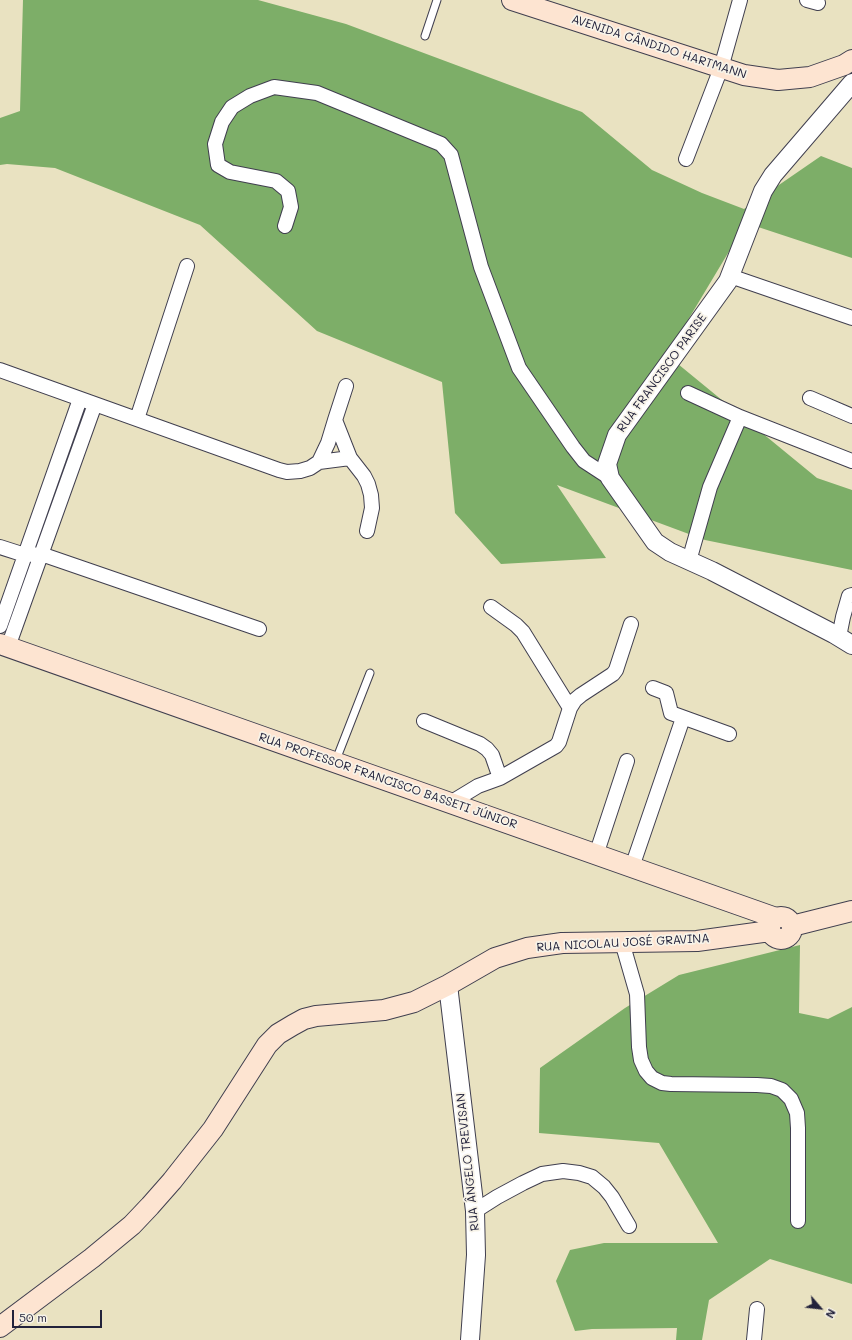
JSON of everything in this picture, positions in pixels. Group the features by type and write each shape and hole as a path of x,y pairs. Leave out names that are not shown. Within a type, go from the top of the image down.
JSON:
{"main road":[{"name":"AVENIDA CÂNDIDO HARTMANN","path":"519,1 744,75 778,80 850,72"},
{"name":"RUA PROFESSOR FRANCISCO BASSETI JÚNIOR","path":"4,646 632,867 780,925"},
{"name":"RUA NICOLAU JOSÉ GRAVINA","path":"0,1326 92,1258 126,1230 150,1206 213,1129 266,1045 278,1034 304,1019 330,1014 384,1010 414,1002 448,985 495,958 527,948 562,944 697,941 852,911"}],"street":[{"path":"686,160 721,68 740,0"},
{"name":"RUA FRANCISCO PARISE","path":"610,478 607,464 617,435 724,287 730,276 763,191 773,175 850,72"},
{"path":"285,226 291,207 288,191 276,180 230,172 218,165 215,144 222,122 232,107 250,96 274,87 317,93 441,144 451,155 481,267 519,368 576,452 584,461 610,478 656,542 670,552 712,571 845,641"},
{"path":"137,419 187,266"},
{"path":"730,276 852,318"},
{"path":"0,370 279,470 287,472 300,472 319,462 350,458"},
{"path":"319,462 328,443 346,386"},
{"path":"688,393 740,417 852,461"},
{"path":"810,398 852,416"},
{"path":"0,626 80,399"},
{"path":"4,646 41,554 95,404"},
{"path":"689,561 710,487 740,417"},
{"path":"335,420 350,458 364,476 371,494 372,508 367,531"},
{"path":"0,546 25,555 41,554 259,629"},
{"path":"845,641 843,617 849,596 852,595"},
{"path":"491,607 516,625 523,632 570,708"},
{"path":"450,803 478,786 500,778 556,746 559,742 570,708 575,700 613,674 616,670 631,624"},
{"path":"653,688 666,693 671,714 729,734"},
{"path":"632,867 683,718"},
{"path":"424,721 480,744 487,749 492,754 500,778"},
{"path":"596,855 627,761"},
{"path":"622,942 637,994 639,1048 641,1060 646,1071 652,1078 662,1083 671,1084 757,1084 771,1086 782,1090 791,1099 797,1113 798,1128 798,1221"},
{"name":"RUA ÂNGELO TREVISAN","path":"448,985 474,1211 476,1255 470,1340"},
{"path":"474,1211 522,1182 542,1174 563,1171 580,1173 592,1177 604,1186 629,1226"},
{"path":"754,1340 757,1309"}],"lane":[{"path":"425,36 437,0"},
{"path":"335,762 370,673"}],"green space":[{"path":"23,0 258,0 346,24 582,112 652,170 702,193 744,209 821,156 852,168 852,258 746,223 667,355 817,478 852,490 852,570 705,540 557,485 606,558 501,564 455,513 442,382 317,331 200,225 55,168 7,164 0,165 0,118 20,111"},
{"path":"800,945 799,1013 828,1019 852,1007 852,1284 770,1259 709,1300 702,1340 676,1340 677,1328 592,1329 575,1331 556,1281 570,1250 604,1243 718,1243 659,1143 539,1133 540,1068 625,1008 679,975"}]}
